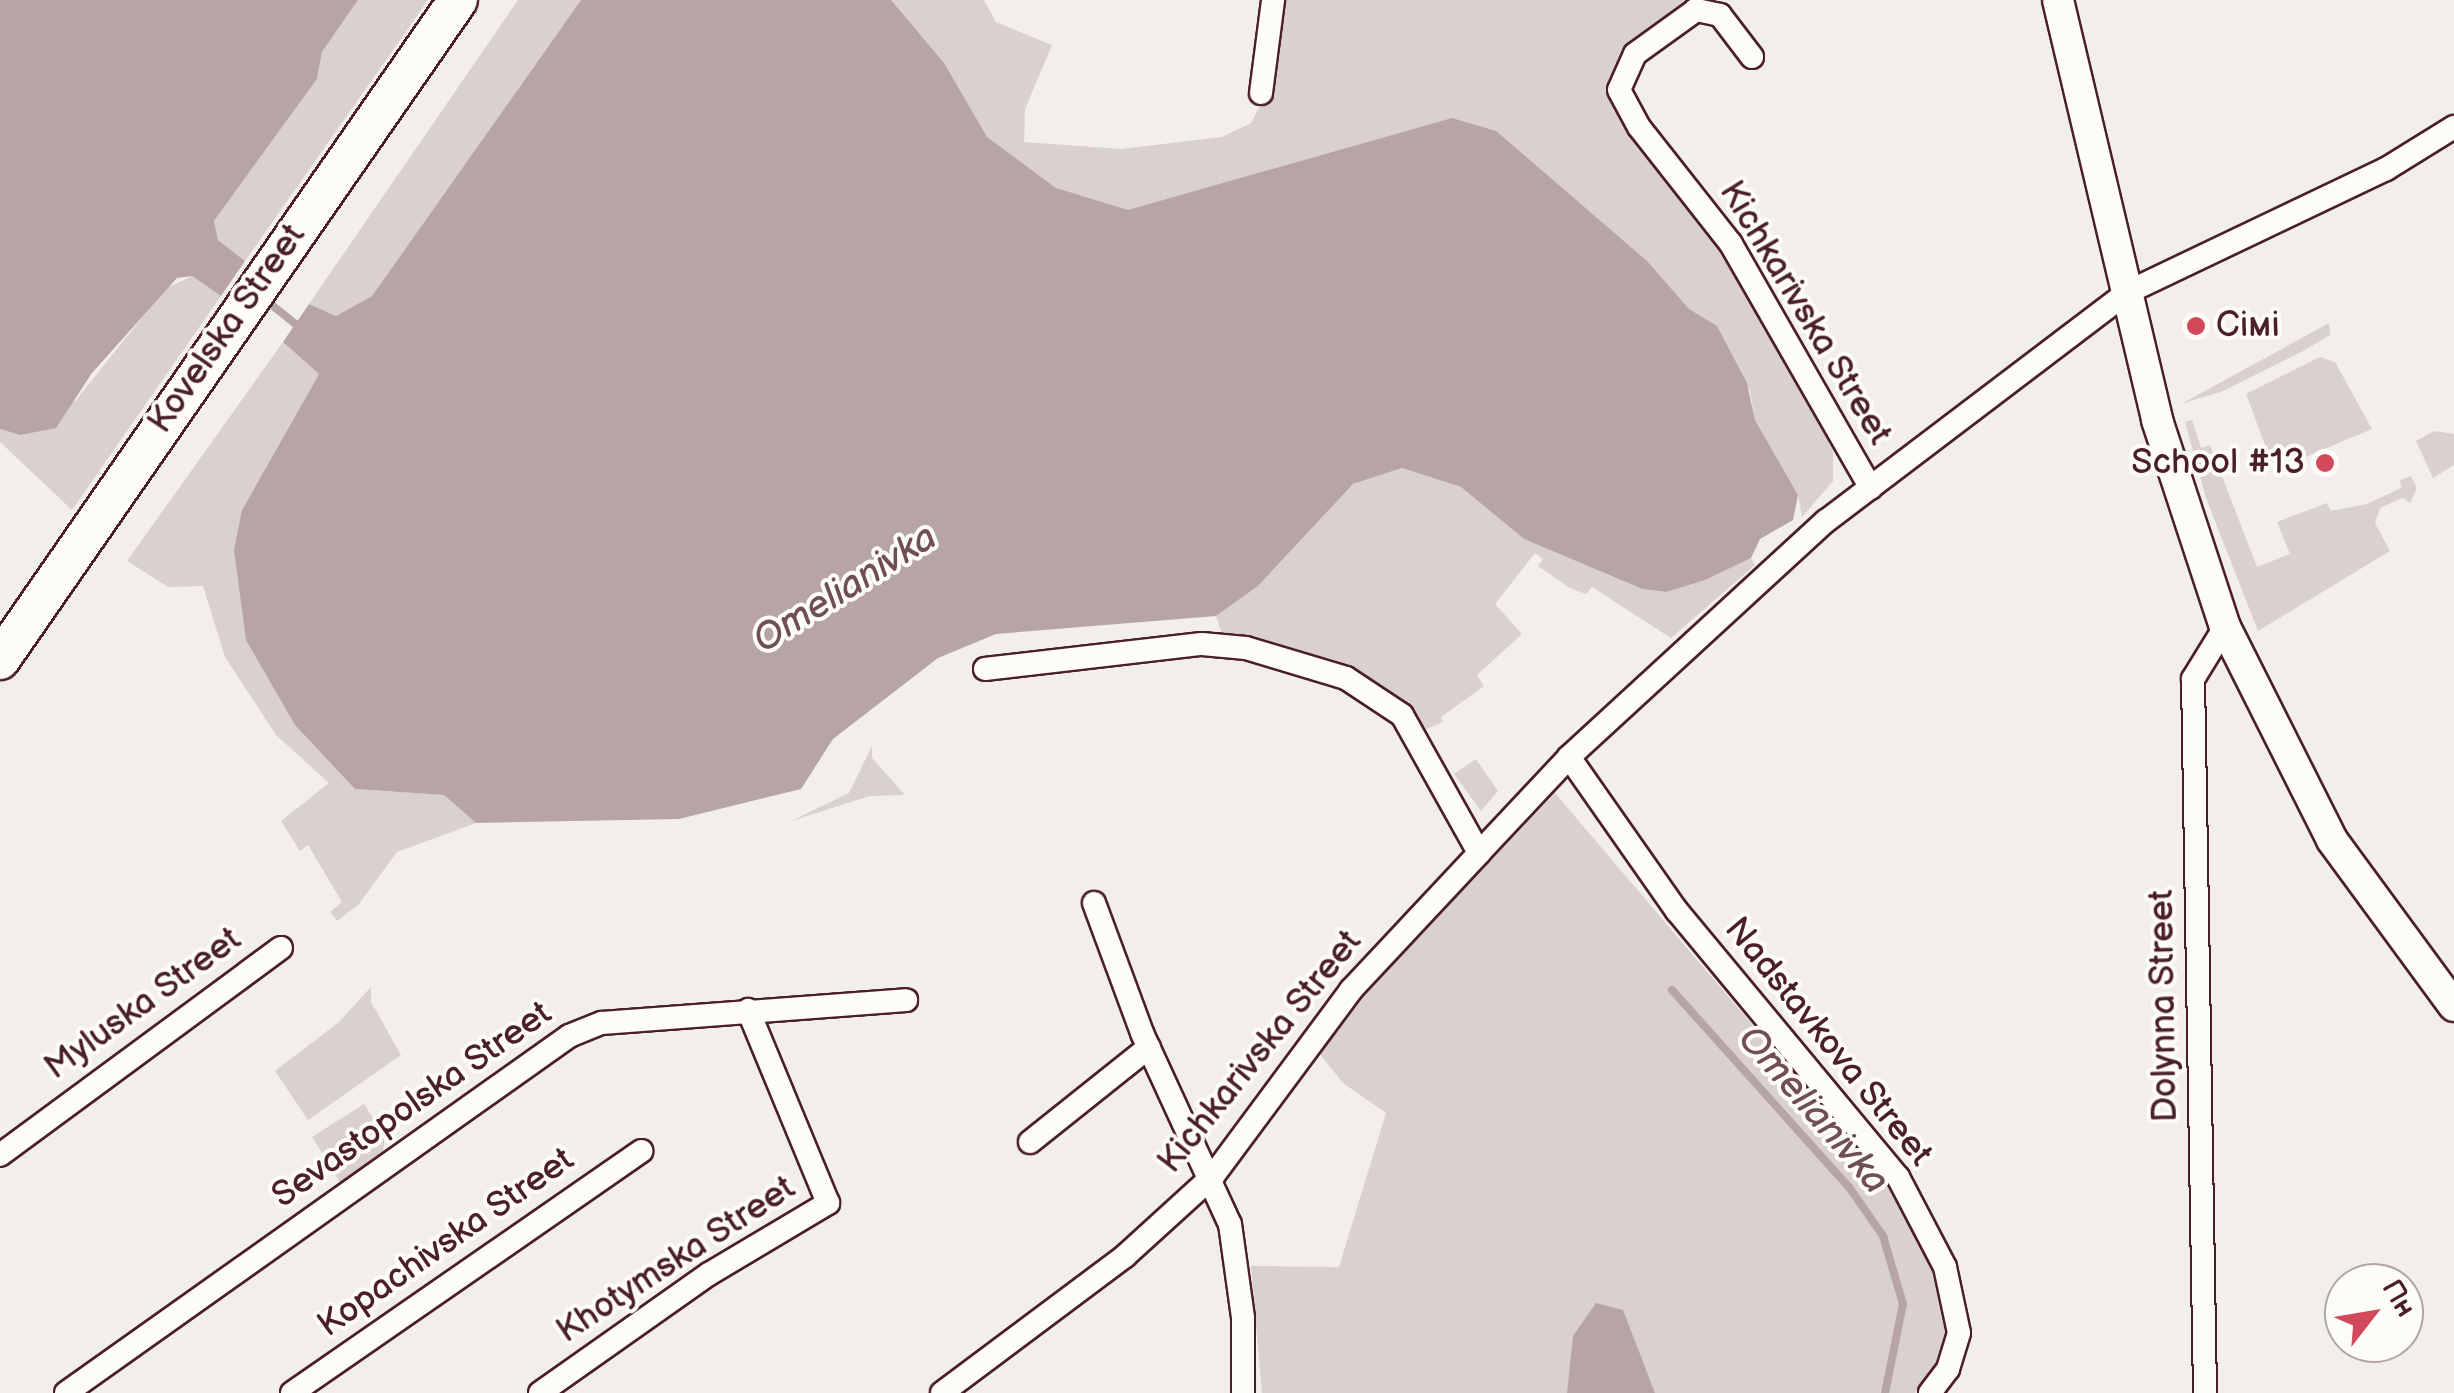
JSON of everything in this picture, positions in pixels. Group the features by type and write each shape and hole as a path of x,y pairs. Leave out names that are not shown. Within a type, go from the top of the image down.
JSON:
{"main road":[{"name":"Kovelska Street","path":"0,660 282,248 458,0"}],"street":[{"path":"1261,92 1273,0"},
{"path":"2058,0 2165,449 2225,627 2332,840 2454,1006"},
{"name":"Kichkarivska Street","path":"1752,58 1720,16 1696,10 1635,54 1619,90 1639,126 1730,244 1870,488"},
{"name":"Kichkarivska Street","path":"942,1393 1125,1256 1213,1176 1351,990 1569,757 1870,488 2126,293 2386,168 2454,126"},
{"name":"Dolynna Street","path":"2205,1393 2193,679 2225,627"},
{"path":"985,669 1213,644 1346,678 1402,715 1479,853"},
{"name":"Nadstavkova Street","path":"1569,757 1678,911 1898,1177 1945,1267 1958,1332 1948,1369 1930,1393"},
{"path":"1094,904 1148,1047 1213,1176 1240,1270 1243,1393"},
{"name":"Myluska Street","path":"0,1155 281,948"},
{"name":"Sevastopolska Street","path":"66,1393 569,1036 602,1023 906,1000"},
{"name":"Khotymska Street","path":"540,1393 709,1274 828,1203 748,1010"},
{"path":"1030,1142 1148,1047"},
{"name":"Kopachivska Street","path":"292,1393 641,1151"}],"shaded area":[{"path":"358,0 428,0 245,261 218,240 214,221 317,79 322,52"},
{"path":"518,0 581,0 372,296 336,316 309,304"},
{"path":"828,0 984,0 996,22 1052,45 1025,109 1024,142 1121,149 1222,137 1251,123 1266,94 1279,0 1689,0 1621,58 1612,91 1711,226 1789,356 1833,452 1833,481 1802,517 1798,495 1755,420 1750,390 1733,359 1088,259"},
{"path":"192,276 221,296 72,510 0,442 0,429 20,435 76,400 165,289"},
{"path":"2329,323 2330,335 2303,351 2223,391 2181,404"},
{"path":"283,342 319,374 242,510 355,789 444,795 476,823 397,852 359,904 337,921 330,912 342,902 308,845 300,851 281,821 329,783 276,735 225,657 203,586 168,587 127,561"},
{"path":"2320,357 2335,362 2372,429 2286,465 2271,461 2246,394"},
{"path":"2192,420 2201,448 2210,445 2257,567 2290,554 2277,522 2327,503 2331,511 2367,504 2401,488 2400,480 2411,476 2417,488 2410,503 2402,498 2380,508 2375,523 2390,551 2258,631 2206,498 2185,422"},
{"path":"2434,431 2454,434 2454,465 2433,478 2416,441"},
{"path":"1402,468 1461,487 1524,539 1641,589 1666,592 1751,558 1755,565 1671,638 1592,587 1586,594 1570,588 1538,566 1543,559 1535,553 1495,604 1522,634 1477,675 1484,686 1441,717 1443,722 1422,731 1401,700 1373,682 1223,637 1216,616 1258,586 1353,484"},
{"path":"872,746 872,758 905,795 870,796 791,821 849,793"},
{"path":"1476,759 1498,791 1481,811 1454,774"},
{"path":"1555,793 1888,1184 1934,1271 1946,1332 1937,1363 1915,1393 1262,1393 1251,1266 1339,1267 1386,1113 1343,1083 1315,1048"},
{"path":"371,987 371,1002 401,1055 308,1120 275,1071 339,1022"},
{"path":"364,1104 385,1137 383,1152 321,1201 318,1197 340,1182 312,1137"}],"water":[{"path":"0,0 358,0 322,52 317,79 214,221 218,240 245,261 221,296 192,276 177,278 92,373 56,428 20,435 0,429"},
{"path":"581,0 891,0 944,63 987,137 1056,188 1128,210 1452,118 1496,131 1647,261 1689,309 1717,326 1747,383 1755,420 1798,495 1793,520 1760,539 1751,558 1705,580 1666,592 1642,589 1524,539 1461,487 1402,468 1353,484 1258,586 1216,616 996,634 938,658 833,739 801,789 679,819 476,823 444,795 355,789 295,725 246,640 234,550 242,510 319,374 283,342 309,304 336,316 372,296"},
{"path":"1596,1303 1623,1310 1655,1393 1567,1393 1573,1336"}],"waterway":[{"name":"Omelianivka","path":"263,298 303,330"},
{"name":"Omelianivka","path":"1672,990 1849,1187 1883,1236 1903,1304 1885,1393"}],"place":[{"name":"Сімі","path":"2196,326"},
{"name":"School #13","path":"2325,463"}]}
